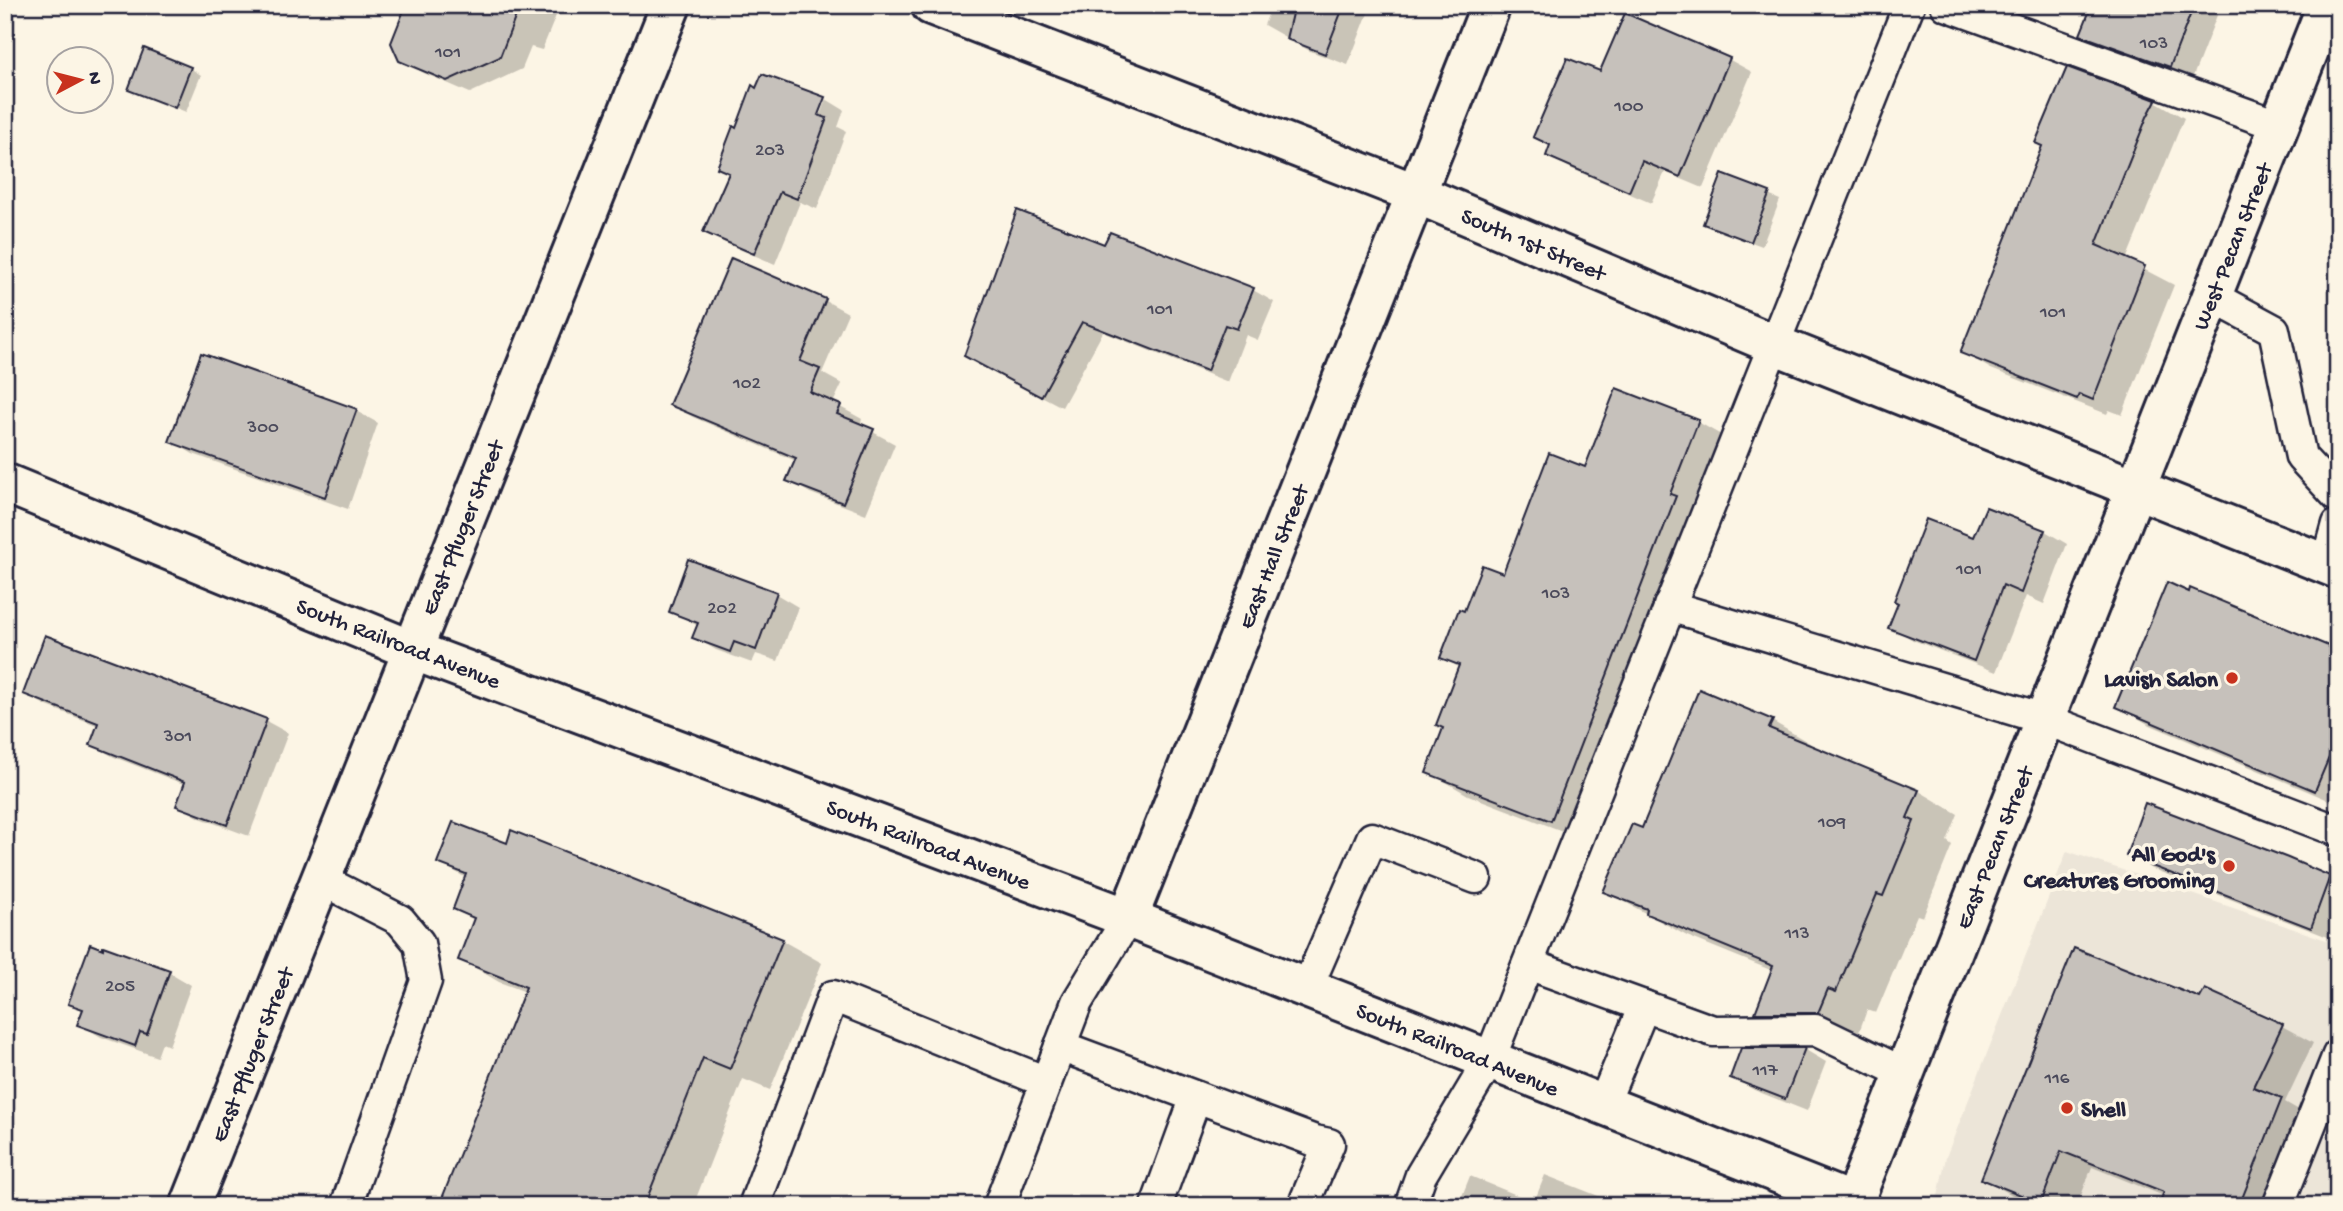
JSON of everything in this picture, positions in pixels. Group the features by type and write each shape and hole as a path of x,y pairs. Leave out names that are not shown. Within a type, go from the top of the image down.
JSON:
{"street":[{"name":"East Pfluger Street","path":"190,1206 671,5"},
{"name":"South 1st Street","path":"931,5 1417,194 1773,344 2332,566"},
{"name":"East Hall Street","path":"1128,918 1491,5"},
{"name":"West Pecan Street","path":"2135,488 2327,5"},
{"name":"South Railroad Avenue","path":"5,483 412,650 1128,918 1855,1205"},
{"name":"East Pecan Street","path":"1855,1205 1904,1073 2135,488"}],"lane":[{"path":"1410,1206 1421,1175 1489,1061 1909,5"},
{"path":"1947,5 2280,126"},
{"path":"2211,296 2274,330 2301,457 2338,497"},
{"path":"2332,566 2338,523"},
{"path":"1669,606 2044,719 2338,831"},
{"path":"1307,988 1372,838 1476,878"},
{"path":"320,879 400,920 419,943 426,981 346,1206"},
{"path":"999,1206 1077,1002 1128,918"},
{"path":"1528,964 1713,1031 1815,1030 1904,1073"},
{"path":"754,1206 834,996 1046,1082"},
{"path":"1603,1105 1644,1006"},
{"path":"1060,1046 1315,1141 1329,1143 1303,1206"},
{"path":"2278,1206 2338,1055"},
{"path":"1156,1206 1196,1097"}],"shaded area":[{"path":"2067,851 2338,944 2338,1206 1936,1206 1946,1157"}],"building":[{"path":"406,5 520,5 500,57 447,81 399,61 391,43"},
{"path":"1294,5 1344,5 1325,54 1286,39"},
{"path":"2092,5 2194,5 2170,67 2080,35"},
{"path":"1625,13 1730,58 1680,177 1642,161 1629,192 1546,156 1550,145 1533,137 1567,58 1600,71"},
{"path":"144,48 191,67 175,108 128,90"},
{"path":"2067,67 2156,100 2096,245 2145,266 2093,400 2079,394 2077,399 1960,353 2042,146 2035,143"},
{"path":"762,74 825,97 818,115 827,118 797,199 780,192 754,254 703,232 729,173 717,168 752,85 756,88"},
{"path":"1722,174 1770,192 1751,242 1703,224"},
{"path":"1017,210 1104,244 1110,232 1254,288 1237,329 1225,325 1207,371 1082,322 1041,397 964,356"},
{"path":"731,258 826,299 800,361 820,369 810,392 841,405 837,414 874,429 843,503 786,481 796,458 669,405"},
{"path":"201,353 357,409 325,497 169,442"},
{"path":"1616,388 1699,420 1670,494 1676,496 1551,821 1426,773 1443,728 1436,725 1459,665 1440,658 1459,609 1464,611 1482,565 1503,573 1549,453 1585,467"},
{"path":"1986,507 2045,530 2021,593 2003,585 1974,661 1888,628 1898,603 1894,601 1926,519 1973,537"},
{"path":"688,559 777,592 756,650 734,642 730,652 692,638 698,623 669,612"},
{"name":"Lavish Salon","path":"2167,582 2189,592 2190,588 2338,650 2338,736 2315,791 2115,707"},
{"path":"45,635 267,719 227,825 176,806 185,782 90,745 98,723 23,694"},
{"path":"1699,689 1773,720 1769,728 1919,790 1907,818 1914,821 1883,896 1877,894 1836,992 1828,989 1818,1013 1755,1013 1773,966 1646,914 1647,909 1603,892 1632,824 1642,828"},
{"name":"All God's Creatures Grooming","path":"2145,803 2330,876 2311,928 2126,856"},
{"path":"453,822 507,843 511,830 783,939 730,1069 703,1058 644,1206 439,1206 526,987 458,960 474,918 453,909 466,874 437,863"},
{"path":"90,944 103,949 103,946 170,970 147,1034 140,1032 135,1046 77,1025 83,1009 68,1004"},
{"path":"2074,948 2200,998 2205,989 2283,1024 2253,1087 2282,1098 2239,1206 2158,1206 2164,1192 2061,1151 2041,1203 1981,1179"},
{"path":"1741,1048 1805,1048 1785,1099 1730,1078"}],"place":[{"name":"Lavish Salon","path":"2232,678"},
{"name":"All God's Creatures Grooming","path":"2229,866"},
{"name":"Shell","path":"2067,1108"}]}
